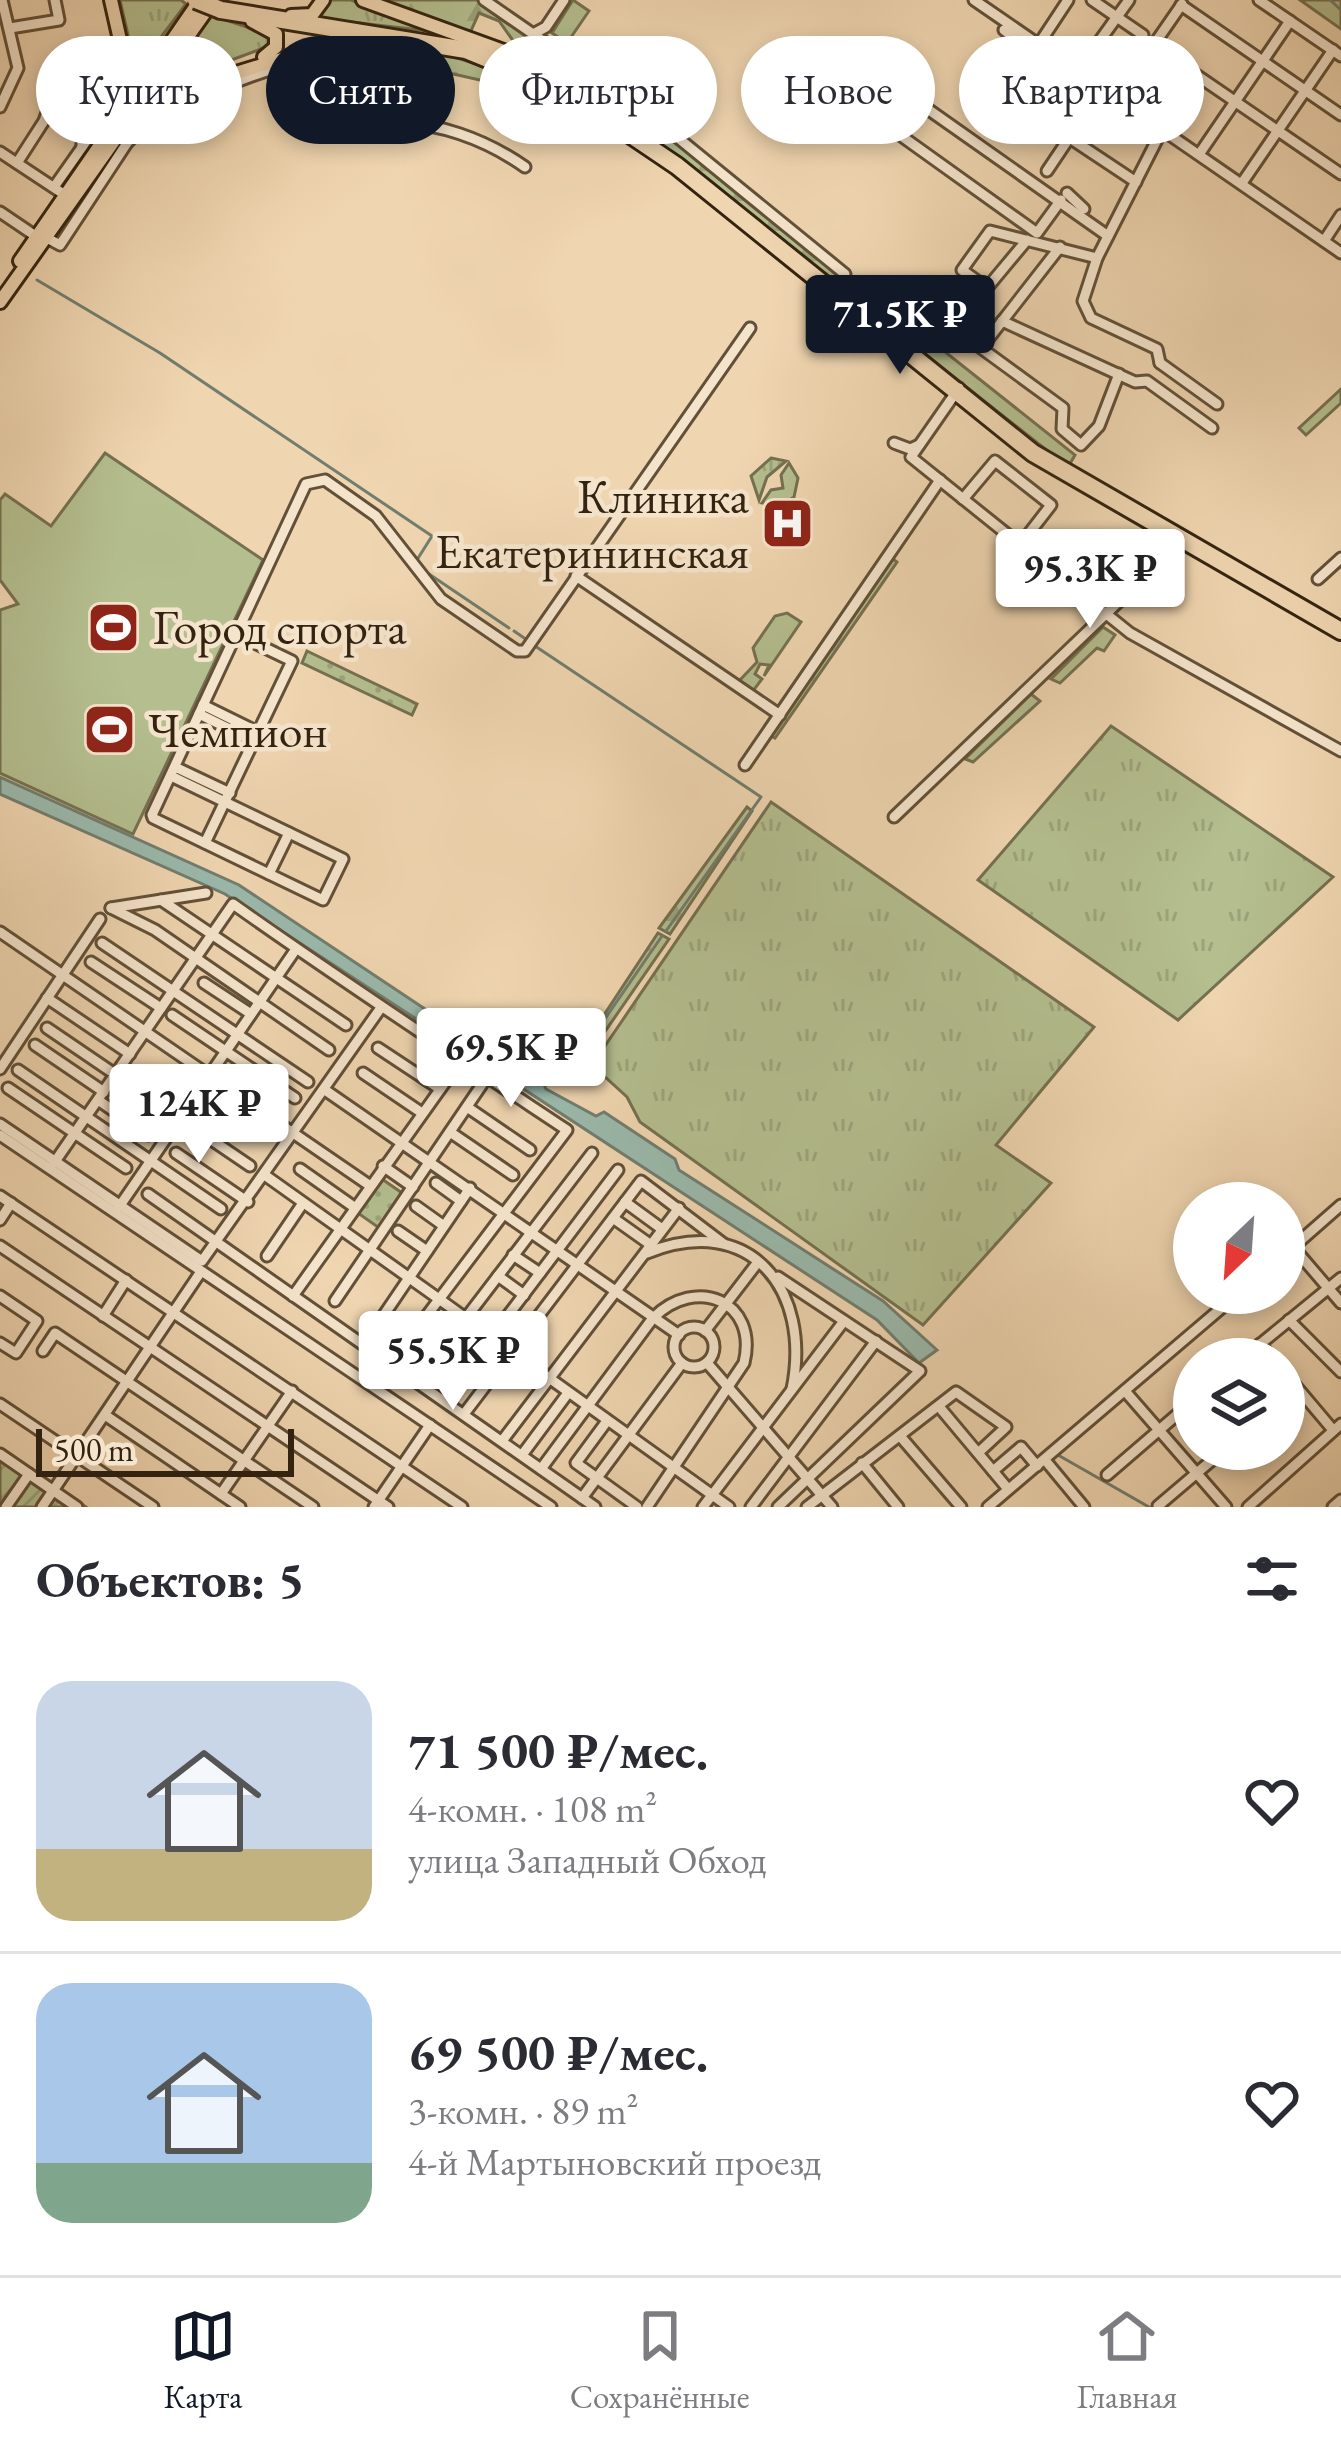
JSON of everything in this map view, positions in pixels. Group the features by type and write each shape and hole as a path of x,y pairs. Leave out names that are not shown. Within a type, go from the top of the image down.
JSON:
{"highway":[{"path":"197,3 395,36"},
{"path":"224,5 479,48"},
{"path":"455,49 540,76 681,168 723,186 732,207 955,394 1046,462 1341,627"},
{"path":"648,144 955,394 1084,482 1341,627"}],"main road":[{"path":"114,0 129,53 142,64 155,58 197,3"},
{"path":"87,152 127,78 114,0"},
{"path":"271,15 312,15 323,0"},
{"path":"363,0 479,46"},
{"path":"0,302 42,237 59,191 197,3"},
{"path":"188,36 196,25 224,5 274,30 274,50 188,79 178,71 177,60 196,25"},
{"path":"242,69 376,32"},
{"path":"0,290 111,144"}],"street":[{"path":"0,107 18,68 2,0"},
{"path":"10,28 59,20 55,0"},
{"path":"484,0 536,33 723,186 845,274"},
{"path":"536,33 546,27 564,0"},
{"path":"974,0 1027,36"},
{"path":"1044,36 1068,0"},
{"path":"1092,0 1143,35"},
{"path":"1103,36 1129,0"},
{"path":"1242,183 1337,53 1259,0"},
{"path":"1161,36 1183,2 1341,115"},
{"path":"1200,153 1290,21"},
{"path":"1004,30 1013,36"},
{"path":"0,212 60,245 148,121 325,52 363,46 378,53 384,71 381,122 487,143 525,166"},
{"path":"1204,81 1341,174"},
{"path":"1064,197 1037,233 900,139 922,106 1064,197 1108,235"},
{"path":"17,163 36,133"},
{"path":"85,144 87,152"},
{"path":"87,152 90,144"},
{"path":"1047,171 1066,144"},
{"path":"1075,144 1136,182"},
{"path":"1155,144 1097,257 1084,306 1091,318 1157,349 1160,363 1217,404"},
{"path":"1183,144 1324,240"},
{"path":"1187,144 1341,252"},
{"path":"0,152 59,191"},
{"path":"1324,240 1341,215"},
{"path":"1027,240 987,288 962,270 990,231 1097,257"},
{"path":"982,347 1060,247"},
{"path":"940,318 1063,408 1062,429 1081,445 1099,426 1119,374"},
{"path":"1002,321 1119,374 1147,381 1212,428"},
{"path":"173,771 343,859 323,900 153,816 173,771 201,709 301,492 316,479 376,516 427,586 517,651 525,651 750,328"},
{"path":"1147,381 1160,363"},
{"path":"955,394 911,457 1108,617 1341,751"},
{"path":"894,443 910,449 919,445"},
{"path":"919,445 924,467"},
{"path":"963,499 995,461 1051,505 1020,545"},
{"path":"745,765 940,480"},
{"path":"894,817 1183,541"},
{"path":"1318,579 1341,558"},
{"path":"576,576 780,715"},
{"path":"205,844 292,661 236,634"},
{"path":"201,709 256,736"},
{"path":"269,874 289,833"},
{"path":"206,893 111,908 329,1050"},
{"path":"161,900 346,1025"},
{"path":"55,1163 145,1032 166,1012 173,991 232,904 380,1009 420,1028 567,1130 391,1364"},
{"path":"0,1069 100,919"},
{"path":"0,932 369,1185"},
{"path":"102,943 308,1082"},
{"path":"121,1212 296,949"},
{"path":"91,962 295,1098"},
{"path":"204,983 250,1014"},
{"path":"47,998 130,1054"},
{"path":"0,1135 199,1262 219,1244 380,1009"},
{"path":"47,1028 250,1166"},
{"path":"35,1045 149,1135"},
{"path":"378,1048 440,1089"},
{"path":"293,1296 461,1060"},
{"path":"18,1070 221,1208"},
{"path":"363,1073 422,1113"},
{"path":"335,1301 487,1077"},
{"path":"8,1088 126,1168"},
{"path":"325,1090 679,1335"},
{"path":"467,1107 530,1150"},
{"path":"0,1124 200,1273 509,1474"},
{"path":"450,1132 513,1175"},
{"path":"176,1153 248,1202"},
{"path":"417,1382 592,1153"},
{"path":"383,1166 413,1187"},
{"path":"300,1169 354,1207"},
{"path":"444,1400 618,1170"},
{"path":"266,1176 729,1507"},
{"path":"464,1414 641,1181 724,1244 920,1371 778,1507"},
{"path":"436,1183 461,1201"},
{"path":"374,1328 470,1188"},
{"path":"148,1194 595,1507"},
{"path":"0,1196 403,1466 445,1502 462,1507"},
{"path":"625,1202 662,1229"},
{"path":"0,1220 11,1203"},
{"path":"267,1256 303,1203"},
{"path":"1305,1237 1341,1205"},
{"path":"416,1206 444,1226"},
{"path":"479,1454 549,1379 679,1208"},
{"path":"613,1218 651,1245"},
{"path":"398,1231 427,1251"},
{"path":"638,1260 673,1245 724,1244"},
{"path":"0,1246 380,1505 431,1423"},
{"path":"513,1255 564,1281"},
{"path":"705,1331 758,1262"},
{"path":"1305,1266 1341,1303"},
{"path":"42,1507 200,1273"},
{"path":"498,1276 524,1295"},
{"path":"778,1277 800,1339 793,1389"},
{"path":"1267,1338 1341,1278"},
{"path":"103,1316 126,1280"},
{"path":"532,1285 550,1299"},
{"path":"0,1296 37,1322 16,1353 0,1343"},
{"path":"541,1469 653,1318 684,1296 705,1296 725,1304 740,1322 748,1349 730,1388 647,1507"},
{"path":"516,1305 535,1319"},
{"path":"988,1507 1215,1314"},
{"path":"1289,1320 1341,1372"},
{"path":"703,1507 844,1321"},
{"path":"682,1363 675,1353 679,1335 691,1328 705,1331 714,1344 708,1364"},
{"path":"329,1358 345,1332"},
{"path":"43,1351 55,1333 313,1507"},
{"path":"751,1507 876,1341"},
{"path":"478,1356 497,1370"},
{"path":"682,1363 708,1364 832,1507"},
{"path":"582,1498 682,1363"},
{"path":"221,1494 292,1391"},
{"path":"1126,1391 1226,1507"},
{"path":"807,1507 929,1409 940,1409 956,1392 1006,1427 978,1453"},
{"path":"522,1455 568,1393"},
{"path":"1248,1507 1337,1427 1305,1396"},
{"path":"0,1404 153,1507"},
{"path":"940,1409 1009,1489"},
{"path":"105,1415 240,1507"},
{"path":"1107,1475 1173,1418"},
{"path":"607,1421 576,1463 637,1507"},
{"path":"431,1423 551,1507"},
{"path":"900,1436 961,1507"},
{"path":"993,1471 1020,1447 1084,1507"},
{"path":"0,1473 4,1456 76,1507"},
{"path":"862,1463 898,1507"},
{"path":"1158,1507 1201,1470"},
{"path":"6,1507 29,1474"},
{"path":"1333,1507 1341,1500"}],"green space":[{"path":"120,0 181,0 186,4 162,36 128,36"},
{"path":"327,0 351,0 437,32 317,18"},
{"path":"376,0 478,0 529,36 510,36 499,21 479,13 469,35"},
{"path":"573,0 589,11 572,36 552,33"},
{"path":"1300,0 1341,0 1341,29"},
{"path":"211,15 270,35 266,47 242,56 242,36 195,36"},
{"path":"455,57 479,65 479,80 455,74"},
{"path":"659,144 683,144 1075,455 1068,467"},
{"path":"1341,389 1341,403 1306,435 1299,428"},
{"name":"Город спорта","path":"105,453 263,560 133,834 0,773 0,610 18,604 0,580 0,500 5,494 51,526"},
{"path":"771,458 786,461 767,477 759,500 751,476"},
{"path":"789,463 798,478 794,497 780,506 762,503 771,490 783,488 781,475"},
{"path":"893,559 897,562 775,738 771,736"},
{"path":"787,613 801,622 764,676 769,665 760,664 755,674 762,679 753,691 739,681 757,662 753,648 775,616"},
{"path":"1103,627 1115,635 1104,651 1097,648 1060,683 1051,679"},
{"path":"307,651 417,704 412,715 302,663"},
{"path":"1031,694 1040,701 973,762 965,759"},
{"path":"1111,726 1333,877 1178,1020 978,880"},
{"path":"771,802 1094,1027 996,1145 1051,1183 923,1325 640,1122 627,1097 592,1065"},
{"path":"747,807 752,811 670,934 659,928"},
{"path":"658,933 669,939 606,1030 579,1058 568,1059 600,1021"},
{"path":"379,1177 405,1195 382,1230 355,1211"},
{"path":"0,1449 86,1507 0,1507"}],"shaded area":[{"path":"0,777 239,885 440,1019 451,1018 541,1077 546,1089 596,1116 604,1112 675,1159 679,1170 883,1301 937,1350 919,1363 877,1320 225,894 0,794"}],"waterway":[{"path":"1330,0 1341,10"},
{"path":"0,219 19,231"},
{"path":"37,280 160,353 432,536 415,563"},
{"path":"426,572 509,628"},
{"path":"514,631 527,640"},
{"path":"535,646 761,797 666,931"},
{"path":"570,1058 584,1049 662,936"},
{"path":"1058,1455 1149,1507"}],"place":[{"name":"Клиника Екатерининская","path":"788,524"},
{"name":"Город спорта","path":"114,627"},
{"name":"Чемпион","path":"109,730"}]}
